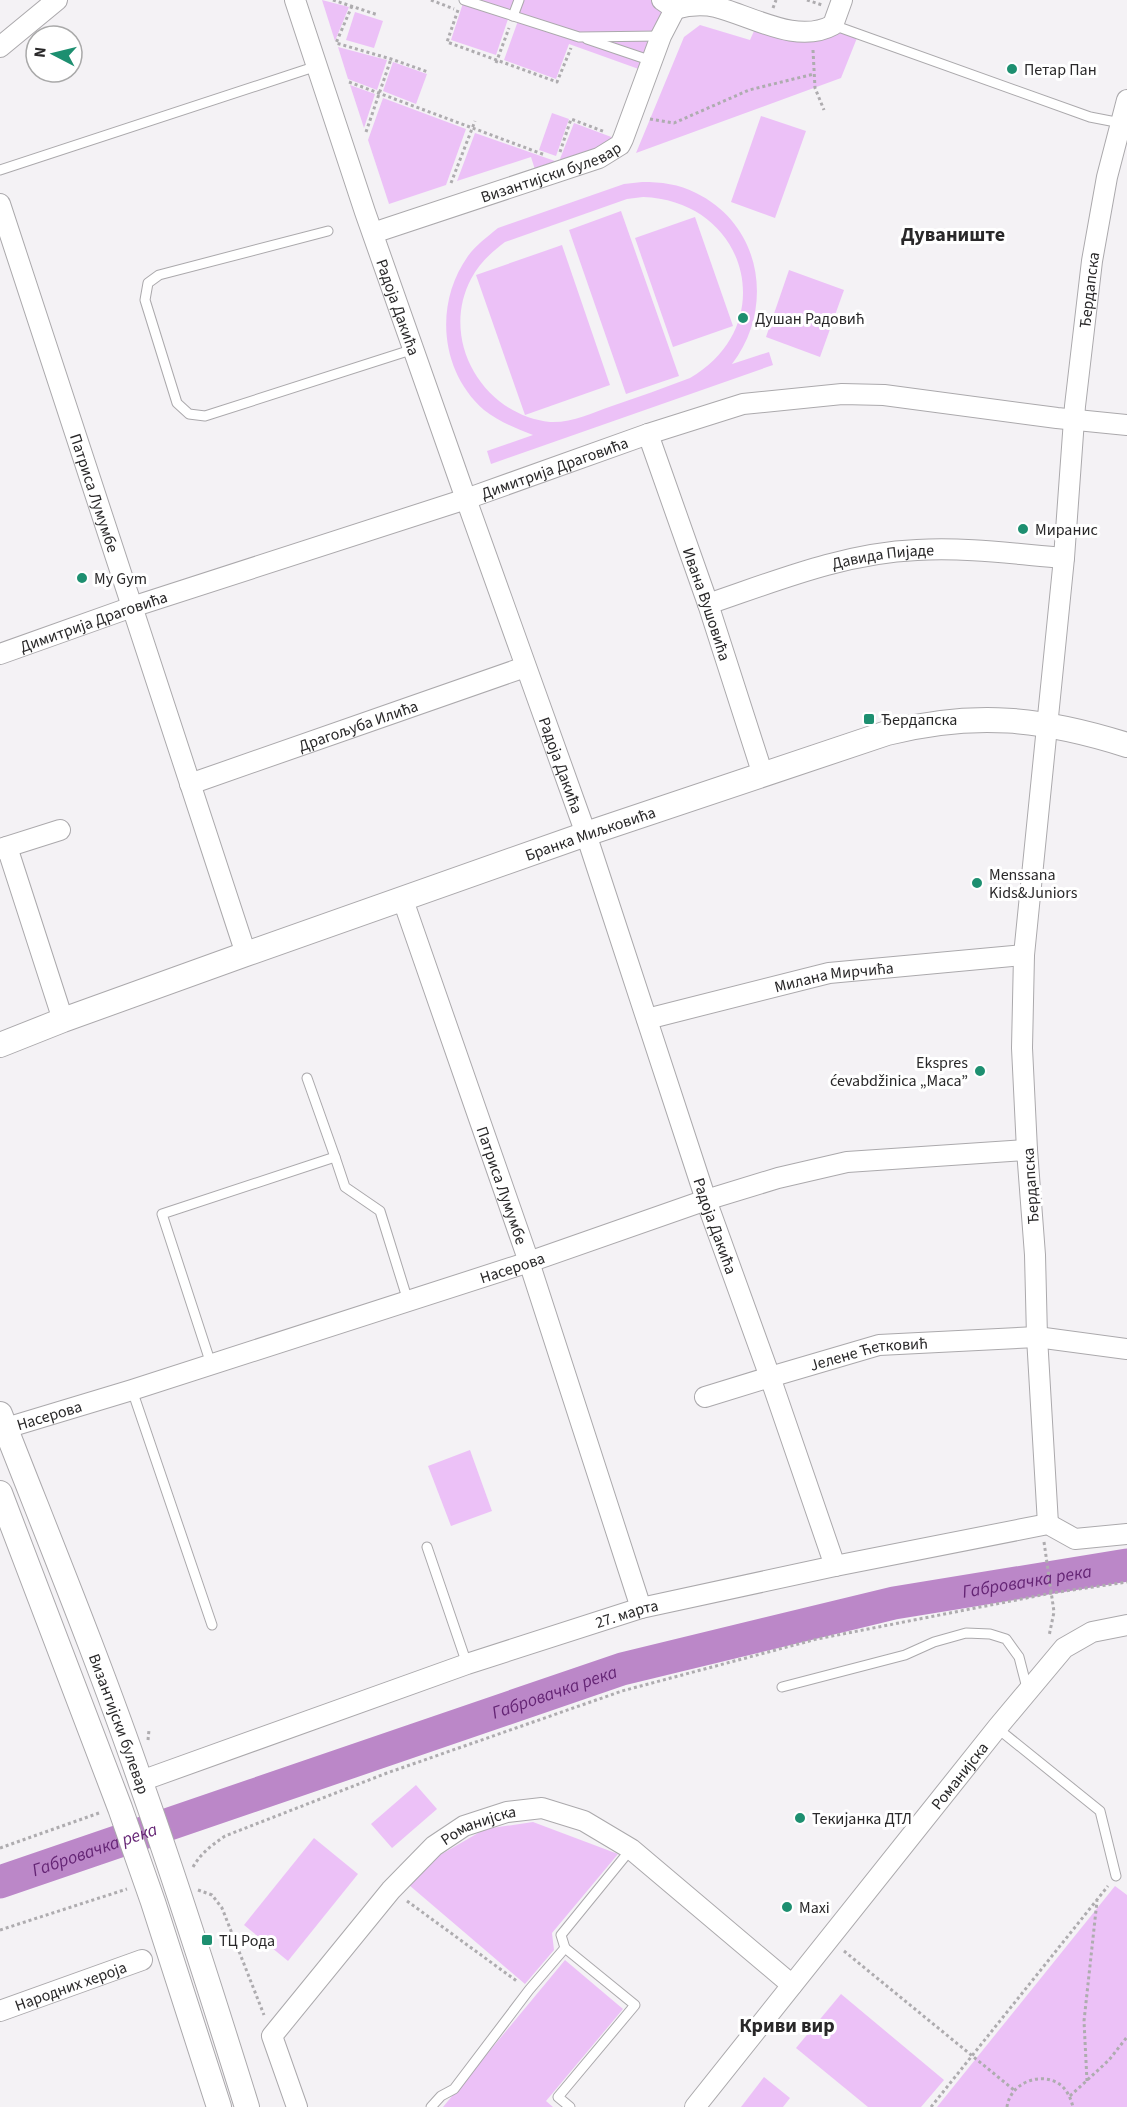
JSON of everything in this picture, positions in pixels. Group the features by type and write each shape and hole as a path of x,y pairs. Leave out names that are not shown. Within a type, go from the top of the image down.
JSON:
{"street":[{"path":"0,47 57,0"},
{"name":"Радоја Дакића","path":"295,0 373,233 586,834 706,1200 835,1566"},
{"path":"824,28 842,0"},
{"name":"Византијски булевар","path":"373,233 566,163 599,158 620,145 661,36 668,5 711,6 789,30 824,28"},
{"name":"Ђердапска","path":"1048,1524 1022,1048 1024,955 1093,250 1107,177 1127,100"},
{"name":"Патриса Лумумбе","path":"0,204 246,954"},
{"name":"Димитрија Драговића","path":"0,654 132,607 466,499 648,434 743,404 842,394 884,395 1127,425"},
{"name":"Ивана Вушовића","path":"648,434 708,604 763,775"},
{"name":"Давида Пијаде","path":"708,604 800,573 867,556 915,550 950,549 1064,558"},
{"name":"Драгољуба Илића","path":"190,784 525,667"},
{"name":"Бранка Миљковића","path":"2,1045 63,1020 586,834 860,741 916,726 968,719 1048,724 1081,730 1127,745"},
{"path":"60,831 3,848 63,1020"},
{"name":"Патриса Лумумбе","path":"403,900 529,1262 641,1608"},
{"name":"Милана Мирчића","path":"647,1019 829,973 1024,955"},
{"name":"Насерова","path":"3,1421 132,1390 529,1262 706,1200 778,1178 847,1162 1027,1150"},
{"name":"Јелене Ћетковић","path":"705,1397 879,1345 1038,1337 1127,1349"},
{"name":"Византијски булевар","path":"3,1421 60,1563 144,1790 180,1870 247,2107"},
{"name":"Византијски булевар","path":"1,1500 110,1810 143,1875 219,2107"},
{"path":"1048,1524 1075,1539 1127,1534"},
{"name":"27. марта","path":"144,1790 467,1664 641,1608 835,1566 1048,1524"},
{"name":"Романијска","path":"695,2107 997,1728 1064,1648 1092,1632 1127,1625"},
{"name":"Романијска","path":"272,2036 391,1890 434,1846 464,1826 507,1812 542,1808 584,1821 631,1849 792,1985"},
{"name":"Народних хероја","path":"0,2011 142,1960"},
{"path":"272,2036 297,2107"}],"lane":[{"path":"463,0 652,61"},
{"path":"513,16 519,0"},
{"path":"824,28 1090,117 1120,123"},
{"path":"579,37 661,36"},
{"path":"0,170 317,66"},
{"path":"328,231 159,275 148,283 145,300 177,403 189,414 205,416 414,349"},
{"path":"307,1078 345,1187 380,1211 408,1301"},
{"path":"212,1364 162,1214 335,1157"},
{"path":"132,1390 212,1625"},
{"path":"426,1547 467,1664"},
{"path":"782,1687 905,1655 934,1642 966,1633 990,1634 1006,1639 1019,1657 1028,1690"},
{"path":"997,1728 1100,1811 1116,1876"},
{"path":"570,2107 558,2097 635,2005 565,1948 561,1935 631,1849"},
{"path":"431,2107 441,2096 454,2089 529,1990 565,1948"}],"path":[{"path":"333,0 378,15"},
{"path":"431,0 458,10"},
{"path":"463,0 447,42 557,82 570,47 580,51"},
{"path":"352,6 336,43 428,72"},
{"path":"497,62 513,16"},
{"path":"824,28 813,41 815,88 824,110"},
{"path":"366,132 391,59"},
{"path":"650,119 674,123 749,90 814,75"},
{"path":"349,82 473,126 566,163 571,119 610,134"},
{"path":"451,183 475,121"},
{"path":"1045,1552 1054,1612 1047,1646"},
{"path":"180,1870 225,1836 387,1773 622,1691 817,1639 1052,1593 1127,1582"},
{"path":"0,1848 110,1810"},
{"path":"931,2107 1116,1876"},
{"path":"193,1888 212,1895 222,1908 272,2036"},
{"path":"391,1890 529,1990"},
{"path":"0,1930 121,1891"},
{"path":"1087,2081 1084,2021 1098,1899"},
{"path":"828,1939 1014,2090"},
{"path":"1070,2096 1109,2060 1127,2037"},
{"path":"1007,2107 1014,2090 1024,2082 1037,2078 1050,2080 1062,2086 1070,2096 1073,2107"}],"shaded area":[{"path":"322,0 349,7 335,41"},
{"path":"464,0 662,0 675,9 647,72 569,44 556,79 504,60 519,18 509,16 496,55 451,40"},
{"path":"355,12 383,21 374,48 346,40"},
{"path":"758,22 816,31 859,33 841,78 636,153 684,37 700,25 750,40"},
{"path":"338,47 387,60 377,90 348,79"},
{"path":"393,62 427,74 416,104 383,91"},
{"path":"350,85 375,94 364,128"},
{"path":"383,98 466,129 446,185 389,204 368,140"},
{"path":"552,113 569,119 556,156 539,150"},
{"path":"761,116 806,131 775,218 731,202"},
{"path":"574,123 622,141 578,165 560,159"},
{"path":"475,133 572,167 538,179 531,157 457,181"},
{"path":"656,182 683,187 718,207 736,225 748,246 755,270 757,294 754,318 746,342 732,364 769,352 773,365 491,464 487,451 533,435 484,410 469,394 458,376 447,336 450,295 457,275 471,252 498,228 624,184","holes":["643,197 679,204 707,220 728,242 740,269 743,298 736,328 718,355 690,378 566,421 550,422 526,416 505,405 487,390 473,371 464,349 460,326 462,302 471,279 486,258 505,242 627,199"]},
{"path":"621,211 679,376 626,394 569,230"},
{"path":"695,217 733,326 673,347 635,238"},
{"path":"562,245 610,385 525,415 476,275"},
{"path":"789,270 844,290 820,357 766,337"},
{"path":"470,1450 492,1511 451,1526 428,1466"},
{"path":"416,1785 437,1809 392,1848 371,1824"},
{"path":"533,1822 618,1854 552,1933 554,1950 525,1984 409,1885 428,1862 485,1829"},
{"path":"314,1838 358,1874 288,1961 244,1925"},
{"path":"1115,1886 1127,1895 1127,2107 937,2107"},
{"path":"565,1960 623,2009 546,2101 553,2107 443,2107"},
{"path":"841,1994 944,2080 921,2107 868,2107 796,2048"},
{"path":"764,2077 790,2098 783,2107 741,2107"}],"waterway":[{"name":"Габровачка река","path":"0,1882 622,1669 894,1603 1127,1565"}],"place":[{"name":"Петар Пан","path":"1012,69"},
{"name":"Душан Радовић","path":"743,318"},
{"name":"Миранис","path":"1023,529"},
{"name":"My Gym","path":"82,578"},
{"name":"Ђердапска","path":"869,719"},
{"name":"Menssana Kids&Juniors","path":"977,883"},
{"name":"Ekspres ćevabdžinica „Maca”","path":"980,1071"},
{"name":"Текијанка ДТЛ","path":"800,1818"},
{"name":"Maxi","path":"787,1907"},
{"name":"ТЦ Рода","path":"207,1940"}],"district":[{"name":"Дуваниште","path":"953,234"},
{"name":"Криви вир","path":"787,2025"}]}
